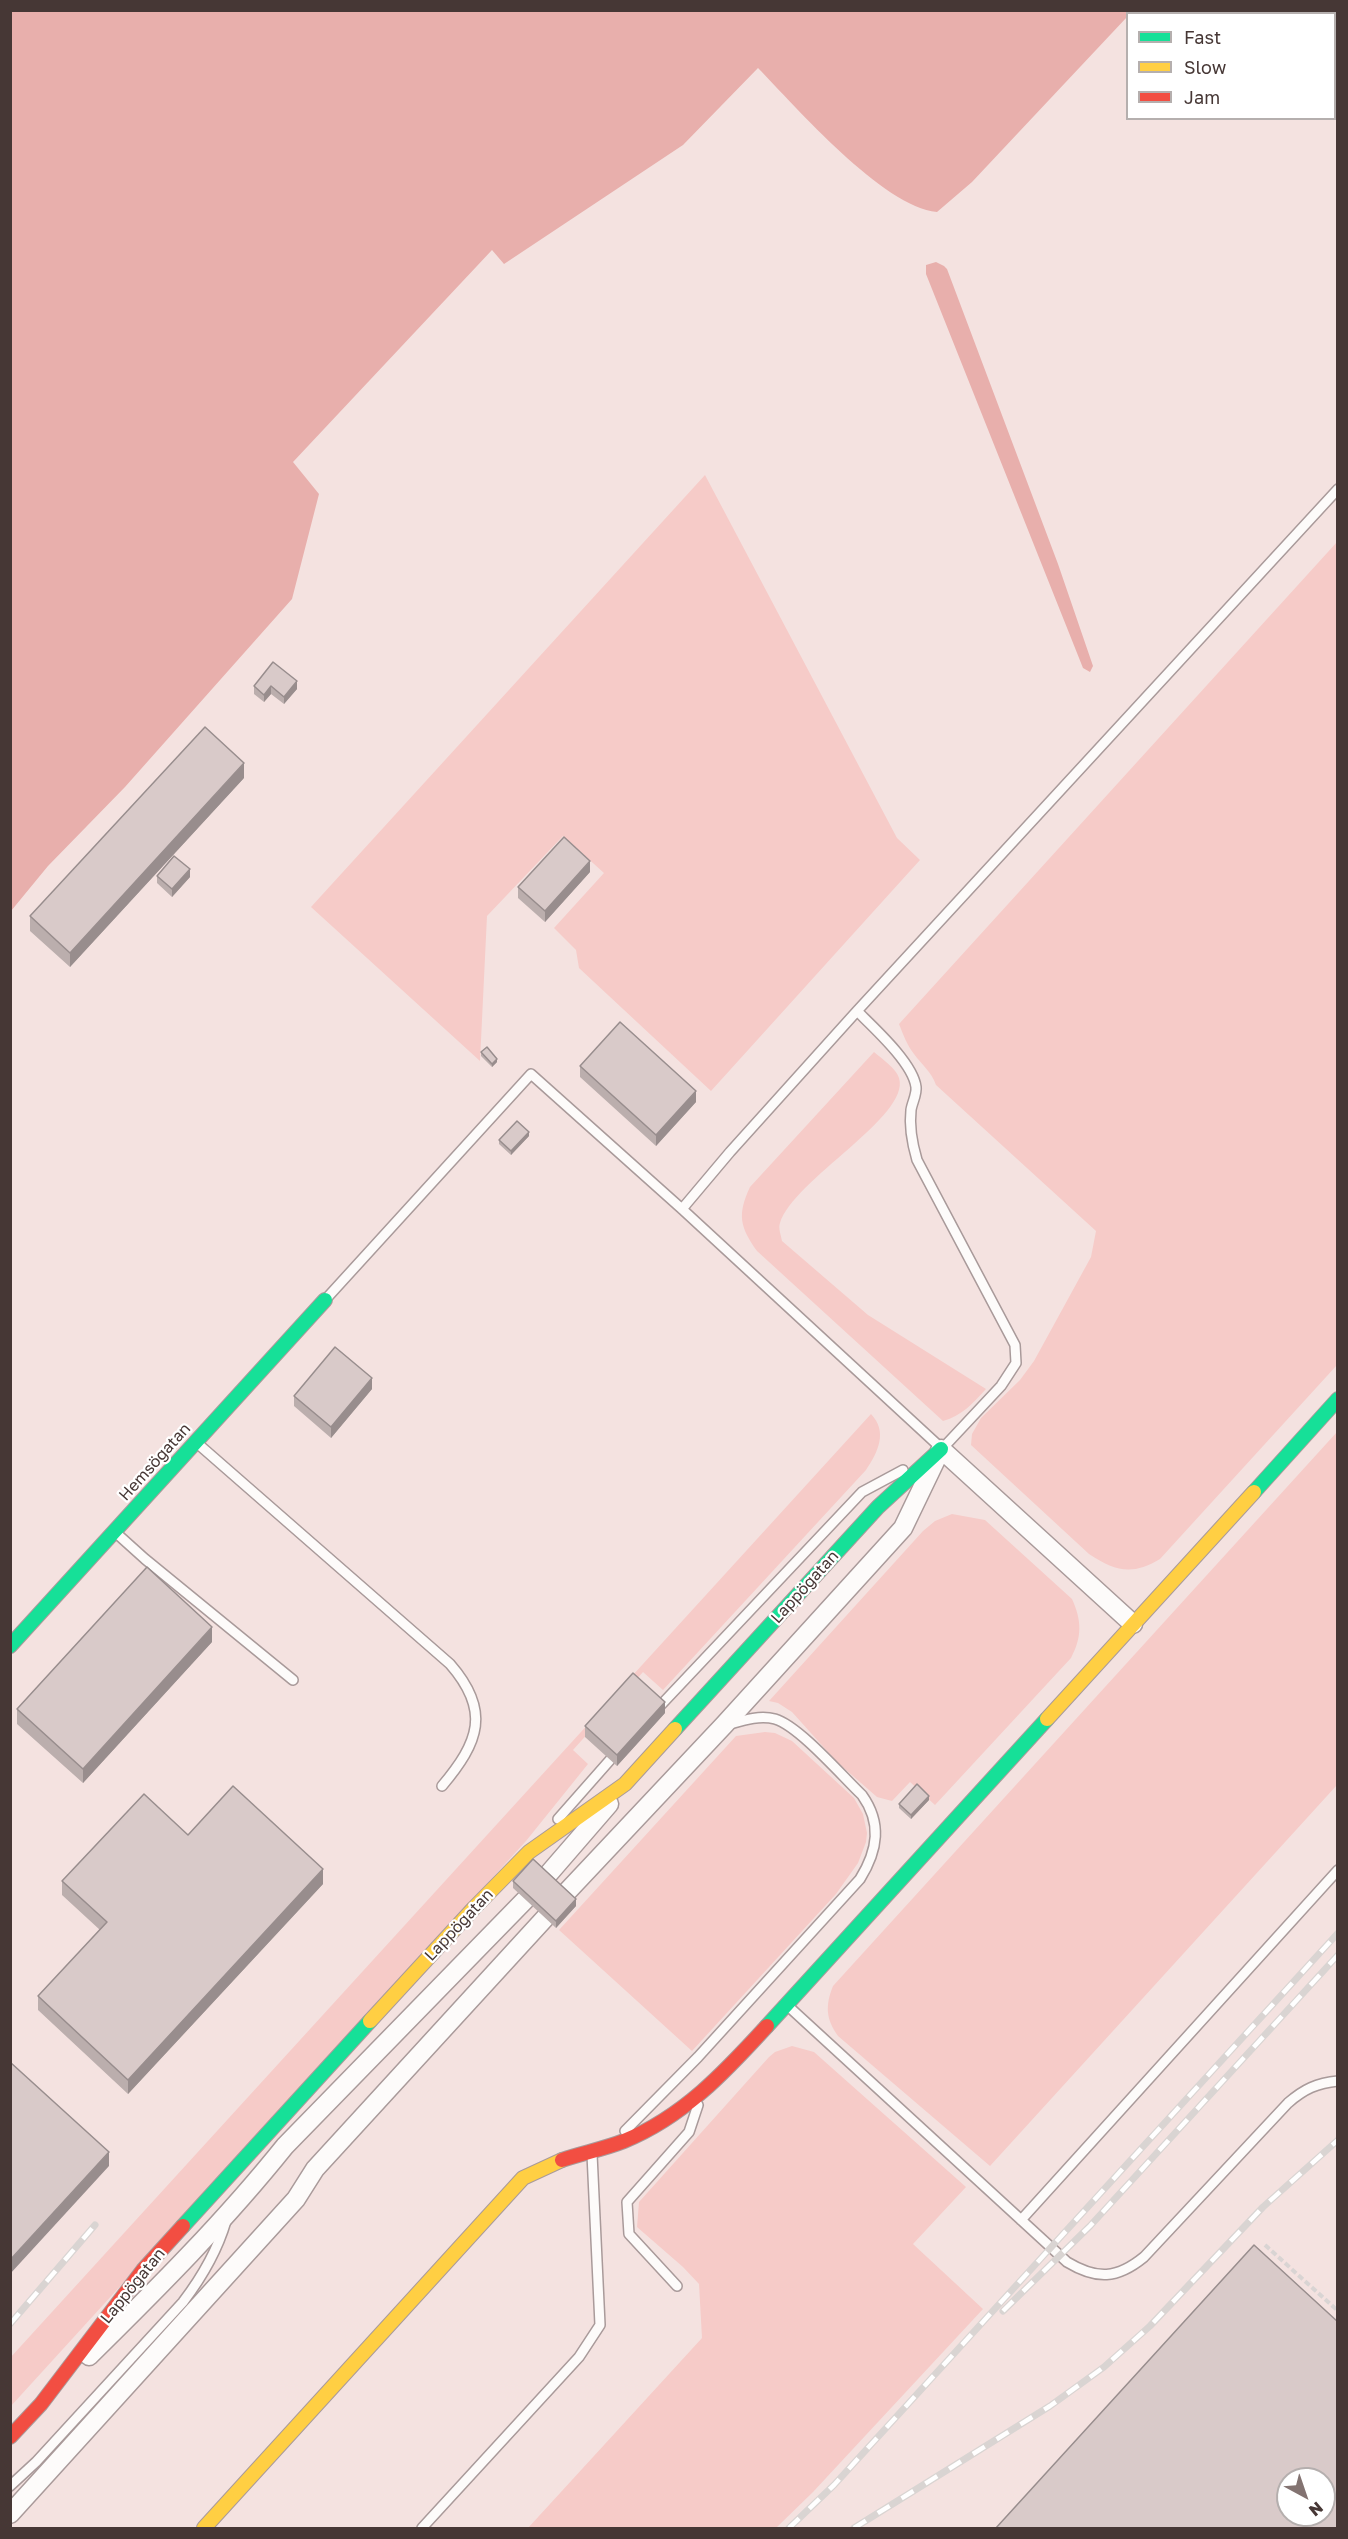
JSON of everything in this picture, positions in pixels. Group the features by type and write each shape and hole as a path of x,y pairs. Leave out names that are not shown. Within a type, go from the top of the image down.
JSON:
{"street":[{"name":"Hemsögatan","path":"10,1646 325,1300"},
{"path":"204,2529 523,2178 547,2165 610,2146 637,2135 702,2094 720,2078 1338,1399"},
{"path":"941,1449 1133,1624"},
{"name":"Lappögatan","path":"564,1895 724,1725 903,1528 941,1449"},
{"name":"Lappögatan","path":"10,2437 40,2404 143,2270 439,1946 529,1852 626,1784 878,1507 941,1449"},
{"path":"545,1878 626,1784"},
{"path":"40,2404 144,2302 234,2206 285,2146 525,1900"},
{"path":"10,2514 296,2199 315,2169 545,1918"}],"lane":[{"path":"682,1209 857,1011 1338,489"},
{"path":"659,1707 862,1492 941,1449 1001,1386 1016,1363 1015,1345 917,1160 910,1136 911,1110 917,1088 906,1065 885,1039 857,1011"},
{"path":"325,1300 531,1074 682,1209 941,1449"},
{"path":"195,1442 450,1664 463,1679 474,1703 476,1722 472,1744 463,1761 442,1786"},
{"path":"115,1532 293,1680"},
{"path":"610,2146 698,2057 860,1879 873,1853 876,1827 869,1805 862,1795 798,1734 783,1722 766,1718 724,1725"},
{"path":"529,1852 610,1760"},
{"path":"1021,2220 1338,1870"},
{"path":"786,2004 1021,2220 1076,2267 1088,2273 1103,2275 1117,2273 1133,2266 1288,2103 1304,2090 1322,2083 1338,2082"},
{"path":"677,2286 630,2234 627,2202 689,2132 702,2094"},
{"path":"422,2529 579,2358 600,2325 592,2151"},
{"path":"10,2486 36,2462 201,2278 234,2206"}],"path":[{"path":"1265,2245 1338,2311"}],"shaded area":[{"path":"11,10 1133,10 1126,12 1126,18 972,182 937,212 915,206 867,175 817,129 758,68 683,145 504,264 492,250 293,462 319,494 292,599 125,787 48,866 11,911"},
{"path":"936,262 947,269 1058,564 1093,666 1090,672 1083,668 926,274 926,265"},
{"path":"705,475 897,838 920,860 711,1091 579,968 576,950 554,928 604,873 563,836 487,916 480,1061 311,907"},
{"path":"1337,542 1337,1365 1160,1559 1141,1568 1116,1568 1089,1554 971,1445 972,1434 981,1418 1020,1380 1034,1361 1091,1257 1096,1231 936,1085 929,1072 909,1047 899,1024"},
{"path":"874,1052 897,1074 898,1093 887,1111 870,1129 789,1206 779,1227 782,1241 868,1315 986,1389 962,1412 943,1421 757,1251 747,1235 742,1220 743,1205 750,1187"},
{"path":"871,1414 879,1428 880,1435 877,1449 866,1470 663,1690 643,1672 573,1750 588,1764 526,1841 11,2406 10,2358"},
{"path":"1337,1432 1337,1785 990,2166 838,2036 831,2024 828,2012 833,1986"},
{"path":"952,1514 985,1520 1072,1599 1078,1615 1079,1636 1071,1658 935,1805 910,1782 892,1801 877,1797 837,1762 792,1712 778,1703 769,1701 923,1531 935,1521"},
{"path":"775,1733 792,1741 854,1798 863,1814 867,1833 866,1842 858,1863 836,1894 692,2051 559,1930 736,1736"},
{"path":"792,2046 814,2052 966,2187 913,2244 983,2309 813,2492 776,2528 528,2528 702,2338 699,2284 637,2227 639,2202 769,2057 775,2052"}],"building":[{"path":"273,662 297,681 284,697 271,686 264,695 254,686"},
{"path":"205,727 244,763 70,953 30,916"},
{"path":"564,837 590,861 545,911 518,887"},
{"path":"174,856 190,869 172,889 157,876"},
{"path":"620,1022 696,1091 656,1135 580,1066"},
{"path":"487,1047 497,1059 492,1064 481,1052"},
{"path":"517,1121 529,1132 511,1151 499,1140"},
{"path":"335,1347 372,1378 331,1427 294,1396"},
{"path":"147,1567 212,1627 83,1769 17,1709"},
{"path":"633,1673 665,1702 617,1755 585,1726"},
{"path":"917,1784 929,1796 911,1815 899,1804"},
{"path":"233,1786 323,1869 128,2080 38,1996 107,1922 62,1881 144,1794 188,1835"},
{"path":"533,1859 576,1899 556,1921 513,1881"},
{"path":"10,2062 109,2152 10,2260"},
{"path":"1254,2245 1338,2322 1338,2529 995,2529"}],"railway":[{"path":"789,2528 834,2485 1338,1933"},
{"path":"1003,2311 1090,2226 1338,1955"},
{"path":"854,2528 1050,2406 1104,2367 1150,2326 1263,2207 1338,2140"},
{"path":"10,2324 95,2225"}],"traffic: fast":[{"path":"10,1646 325,1300"},
{"path":"1254,1492 1338,1399"},
{"path":"675,1729 878,1507 941,1449"},
{"path":"767,2026 1047,1719"},
{"path":"183,2226 370,2021"}],"traffic: slow":[{"path":"1047,1719 1254,1492"},
{"path":"370,2021 529,1852 625,1784 675,1729"},
{"path":"204,2528 523,2178 562,2160"}],"traffic: jam":[{"path":"562,2160 624,2141 665,2119 702,2092 767,2026"},
{"path":"10,2437 41,2404 143,2270 183,2226"}]}
